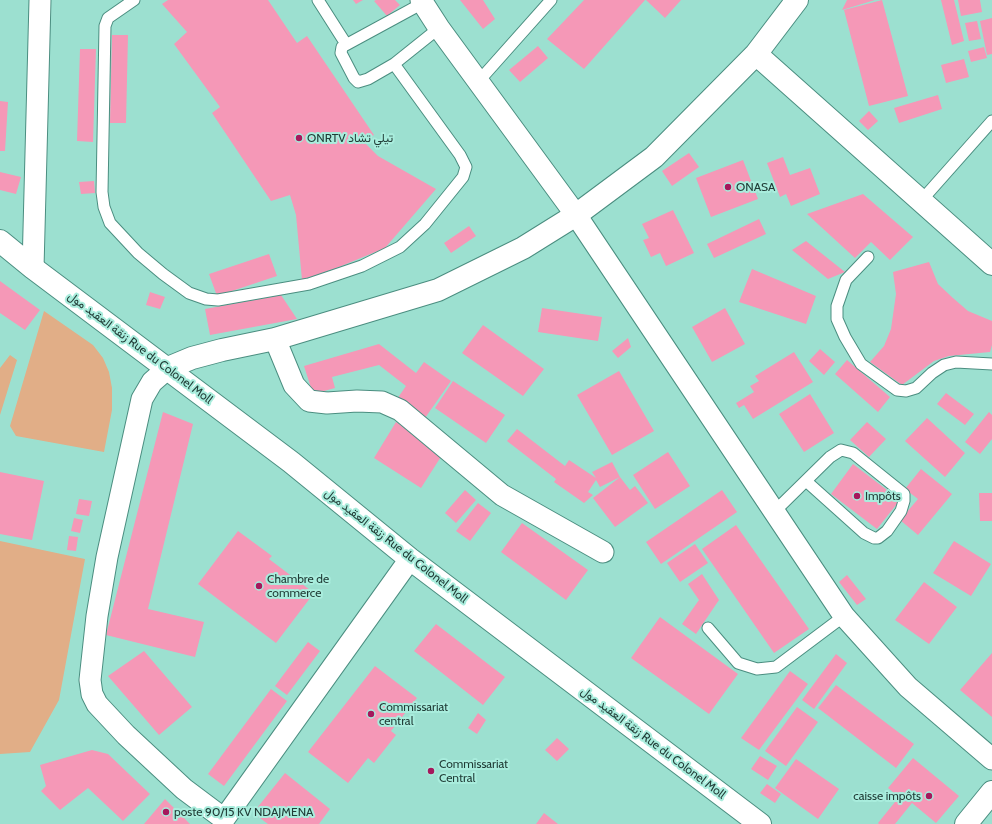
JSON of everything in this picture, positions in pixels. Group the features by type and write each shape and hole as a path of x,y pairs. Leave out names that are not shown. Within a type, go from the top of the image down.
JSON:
{"street":[{"path":"33,268 40,0"},
{"path":"410,559 227,821 184,788 126,735 97,704 92,694 90,680 97,616 107,557 142,398 152,382 168,368 192,358 275,339 438,290 523,248 576,215 654,157 756,54 797,0"},
{"path":"422,2 478,82 576,215 844,616 908,687 992,759"},
{"path":"756,54 992,264"},
{"name":"زنقة العقيد مول Rue du Colonel Moll","path":"0,241 33,268 168,368 290,462 410,559 760,824"},
{"path":"275,339 294,385 309,401 327,403 358,401 382,402 400,410 502,495 603,552"},
{"path":"966,824 992,792"}],"lane":[{"path":"134,0 108,18 105,26 102,192 104,207 110,223 138,252 163,274 189,293 206,299 218,300 309,284 362,266 400,247 425,224 463,178 466,167 460,155 394,64"},
{"path":"318,0 346,44"},
{"path":"478,82 551,0"},
{"path":"422,2 346,44 342,48 341,53 354,78 358,82 368,79 394,64 439,28"},
{"path":"921,201 992,121"},
{"path":"868,257 846,280 837,306 837,319 845,338 861,364 897,390 906,391 916,388 932,373 944,365 956,362 992,364"},
{"path":"774,512 830,457 841,450 854,453 904,494 904,501 901,511 887,531 878,538 874,538 864,533 806,481"},
{"path":"708,628 738,663 757,669 776,667 844,616"}],"shaded area":[{"path":"44,311 93,345 103,358 109,372 112,388 112,410 104,452 16,436 10,426"},
{"path":"10,355 17,360 0,415 0,368"},
{"path":"0,541 85,559 59,700 30,752 0,754"}],"building":[{"name":"ONRTV تيلي تشاد","path":"168,0 268,0 297,43 307,36 374,135 363,141 378,156 436,189 385,248 302,280 296,215 290,195 271,201 212,113 220,107 174,44 187,32 162,4"},
{"path":"353,0 363,0 356,4"},
{"path":"395,0 400,5 387,16 374,1"},
{"path":"460,0 483,0 495,19 483,29"},
{"path":"584,0 645,0 584,69 547,39"},
{"path":"646,0 681,0 665,18"},
{"path":"847,0 875,0 842,10"},
{"path":"882,0 908,96 869,106 844,10"},
{"path":"941,0 954,0 964,41 952,45"},
{"path":"958,0 980,0 982,12 961,16"},
{"path":"992,18 992,54 987,55 980,21"},
{"path":"977,21 981,39 969,41 965,23"},
{"path":"112,35 128,35 126,123 110,123"},
{"path":"538,46 548,58 520,82 509,70"},
{"path":"984,47 987,58 971,62 968,51"},
{"path":"80,49 96,49 93,142 77,141"},
{"path":"964,59 969,77 946,83 941,65"},
{"path":"938,95 942,109 899,123 894,108"},
{"path":"0,101 8,102 5,151 0,151"},
{"path":"869,111 878,121 868,130 859,121"},
{"path":"689,153 699,167 672,186 662,171"},
{"path":"783,157 790,175 810,168 820,194 791,206 786,194 780,197 767,163"},
{"path":"743,160 758,199 711,217 696,178"},
{"path":"0,172 21,177 16,194 0,190"},
{"path":"94,181 95,193 81,194 79,182"},
{"path":"863,194 913,237 890,260 871,242 855,258 807,214"},
{"path":"673,210 694,253 666,266 660,253 651,257 643,240 649,238 642,224"},
{"path":"759,219 766,234 714,258 707,244"},
{"path":"469,226 476,236 451,253 444,243"},
{"path":"806,241 845,272 828,279 792,250"},
{"path":"269,254 277,276 217,296 209,274"},
{"path":"929,262 938,284 968,311 992,321 992,345 990,352 949,356 934,361 902,385 870,362 884,346 891,329 896,294 893,272"},
{"path":"752,269 816,296 806,324 739,302"},
{"path":"0,281 40,310 25,330 0,313"},
{"path":"150,292 165,297 160,309 146,305"},
{"path":"281,295 297,319 210,335 205,309"},
{"path":"542,308 602,317 598,341 538,332"},
{"path":"725,308 745,344 712,362 692,327"},
{"path":"483,325 544,369 523,396 462,353"},
{"path":"628,338 631,347 618,358 612,351"},
{"path":"379,344 416,373 424,362 451,381 425,418 397,399 406,386 379,365 332,377 335,388 313,394 304,366"},
{"path":"820,349 835,362 824,375 809,361"},
{"path":"794,352 813,382 753,419 744,405 739,408 736,403 754,392 750,386 759,381 755,376"},
{"path":"847,360 890,397 878,412 835,374"},
{"path":"619,371 654,431 612,455 577,395"},
{"path":"453,381 505,415 486,443 435,408"},
{"path":"946,393 974,414 965,425 937,404"},
{"path":"810,394 834,433 804,452 779,414"},
{"path":"163,412 193,424 148,609 204,622 195,657 106,635"},
{"path":"989,412 992,415 992,439 980,454 965,442"},
{"path":"927,418 965,453 945,477 905,441"},
{"path":"396,422 444,452 421,488 374,458"},
{"path":"867,422 886,439 869,457 850,440"},
{"path":"517,429 565,466 569,460 596,478 592,472 612,462 620,477 600,487 596,480 588,492 593,495 584,503 554,482 556,479 507,441"},
{"path":"668,452 690,486 655,509 633,475"},
{"path":"853,464 900,500 877,529 831,494"},
{"path":"921,469 952,494 918,535 900,520 918,499 905,489"},
{"path":"0,472 44,481 32,540 0,534"},
{"path":"620,477 630,490 635,486 648,503 615,527 593,498"},
{"path":"465,490 476,500 456,523 445,513"},
{"path":"722,490 737,512 661,564 646,542"},
{"path":"979,493 992,493 992,521 980,521"},
{"path":"79,499 92,501 89,516 76,514"},
{"path":"478,503 491,513 470,541 456,531"},
{"path":"74,518 83,520 80,533 71,531"},
{"path":"522,523 588,570 566,600 501,552"},
{"path":"736,525 809,629 774,653 702,549"},
{"path":"238,531 272,556 269,559 314,593 276,643 198,584"},
{"path":"69,536 78,537 76,551 67,550"},
{"path":"954,541 991,564 971,596 933,573"},
{"path":"695,544 708,563 680,582 667,563"},
{"path":"702,574 719,600 696,634 682,624 699,600 688,584"},
{"path":"847,575 866,599 857,605 839,582"},
{"path":"924,582 957,607 929,644 895,620"},
{"path":"660,617 738,674 709,714 631,658"},
{"path":"436,624 505,677 483,705 414,651"},
{"path":"308,642 320,651 287,695 275,686"},
{"path":"144,651 192,707 159,735 108,676"},
{"path":"992,653 992,717 960,690"},
{"path":"836,654 847,663 814,709 802,700"},
{"name":"Commissariat central","path":"375,666 417,698 391,731 396,735 374,763 368,758 348,783 308,752"},
{"path":"790,671 808,684 759,750 741,738"},
{"path":"836,685 914,744 896,768 818,708"},
{"path":"271,689 287,701 224,786 208,774"},
{"path":"797,707 818,722 786,766 765,751"},
{"path":"478,713 486,720 477,734 468,728"},
{"path":"557,738 569,749 557,761 545,750"},
{"path":"92,750 108,754 150,794 123,821 88,788 60,810 41,791 46,786 40,765"},
{"path":"760,756 777,766 768,780 751,769"},
{"path":"913,758 959,796 936,823 912,803 895,824 879,824 878,823 899,797 888,788"},
{"path":"796,759 839,789 818,819 775,788"},
{"path":"285,773 330,809 319,824 268,824 253,813"},
{"path":"767,784 781,794 775,803 760,793"},
{"name":"poste 90/15 KV NDAJMENA","path":"165,799 190,824 144,824"},
{"path":"544,813 558,824 536,824"}],"place":[{"name":"ONRTV تيلي تشاد","path":"299,138"},
{"name":"ONASA","path":"728,187"},
{"name":"Impôts","path":"857,496"},
{"name":"Chambre de commerce","path":"259,586"},
{"name":"Commissariat central","path":"371,714"},
{"name":"Commissariat Central","path":"431,771"},
{"name":"caisse impôts","path":"929,796"},
{"name":"poste 90/15 KV NDAJMENA","path":"166,812"}]}
